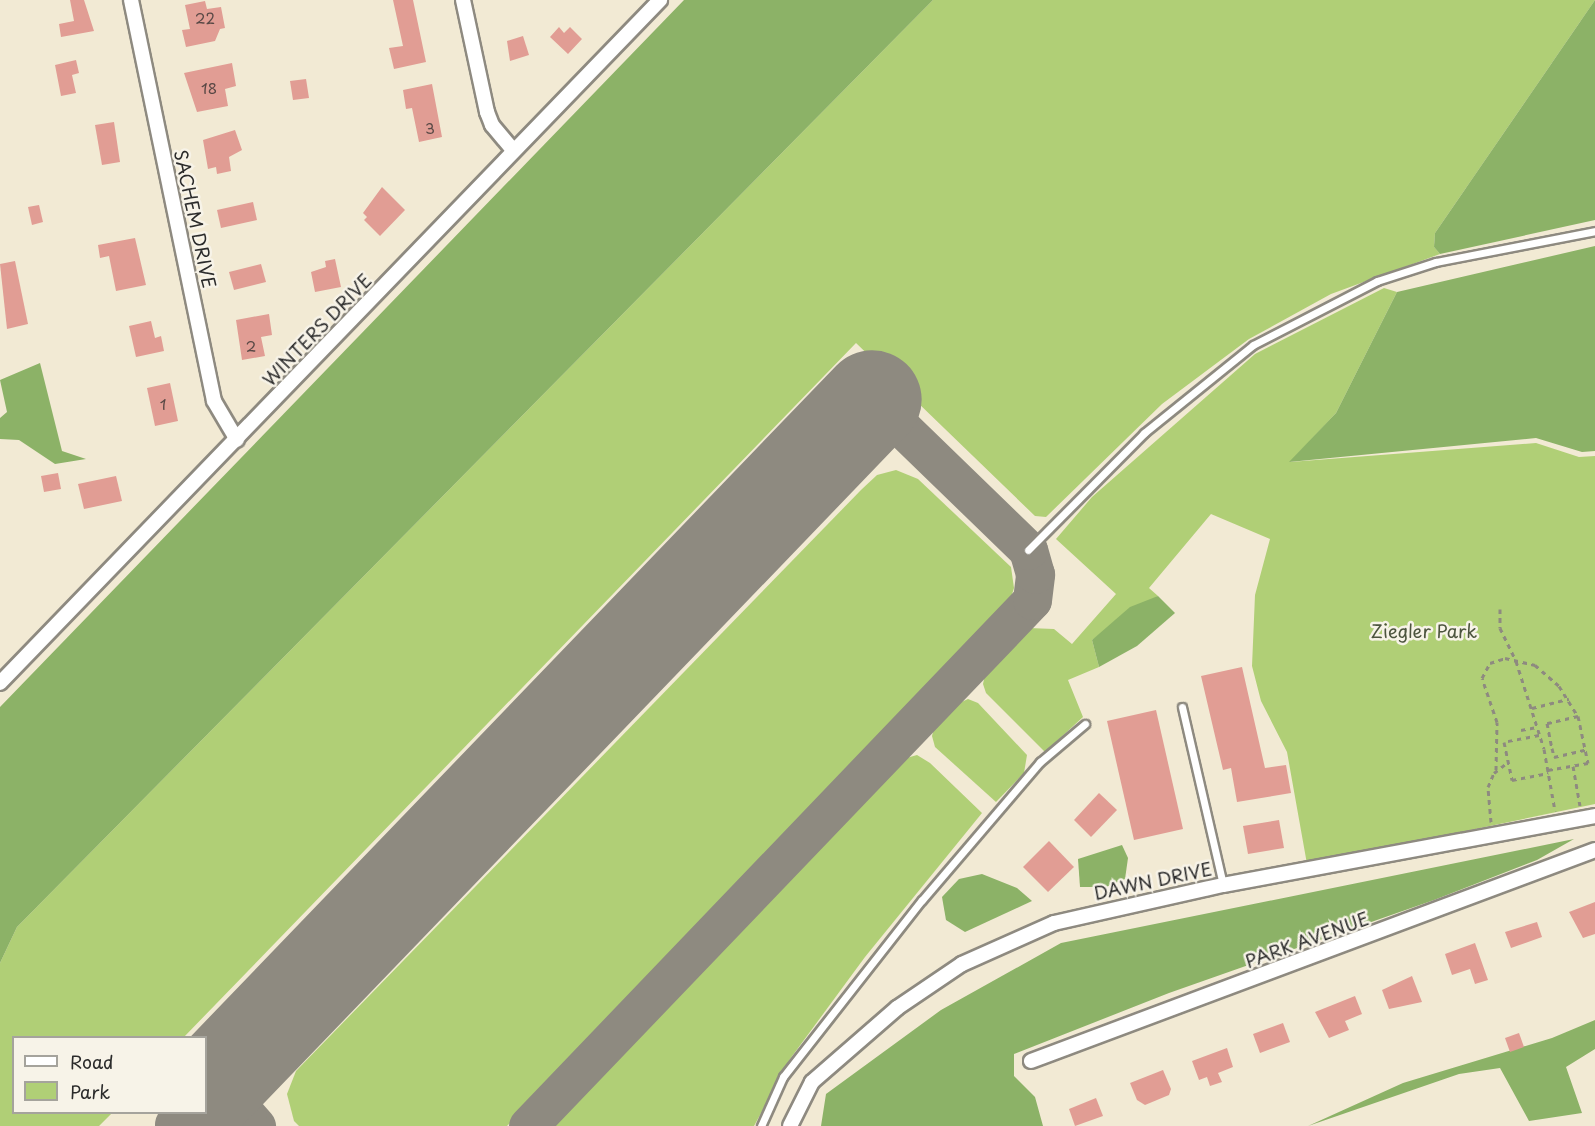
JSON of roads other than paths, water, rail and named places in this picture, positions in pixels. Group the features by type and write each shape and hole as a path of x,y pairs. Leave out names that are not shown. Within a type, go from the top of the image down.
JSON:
{"street":[{"name":"SACHEM DRIVE","path":"131,0 214,401 237,440"},
{"path":"463,0 487,112 492,125 513,150"},
{"name":"WINTERS DRIVE","path":"0,683 660,0"},
{"name":"DAWN DRIVE","path":"790,1126 812,1082 849,1047 897,1008 962,964 1054,923 1223,885 1493,832 1589,817"},
{"name":"PARK AVENUE","path":"1031,1062 1595,850"}],"lane":[{"path":"1028,550 1144,433 1252,345 1377,281 1436,262 1595,231"},
{"path":"1182,707 1223,885"},
{"path":"761,1126 783,1077 922,900 1040,762 1085,724"}],"park label":[{"name":"Ziegler Park","path":"1424,631"}]}
